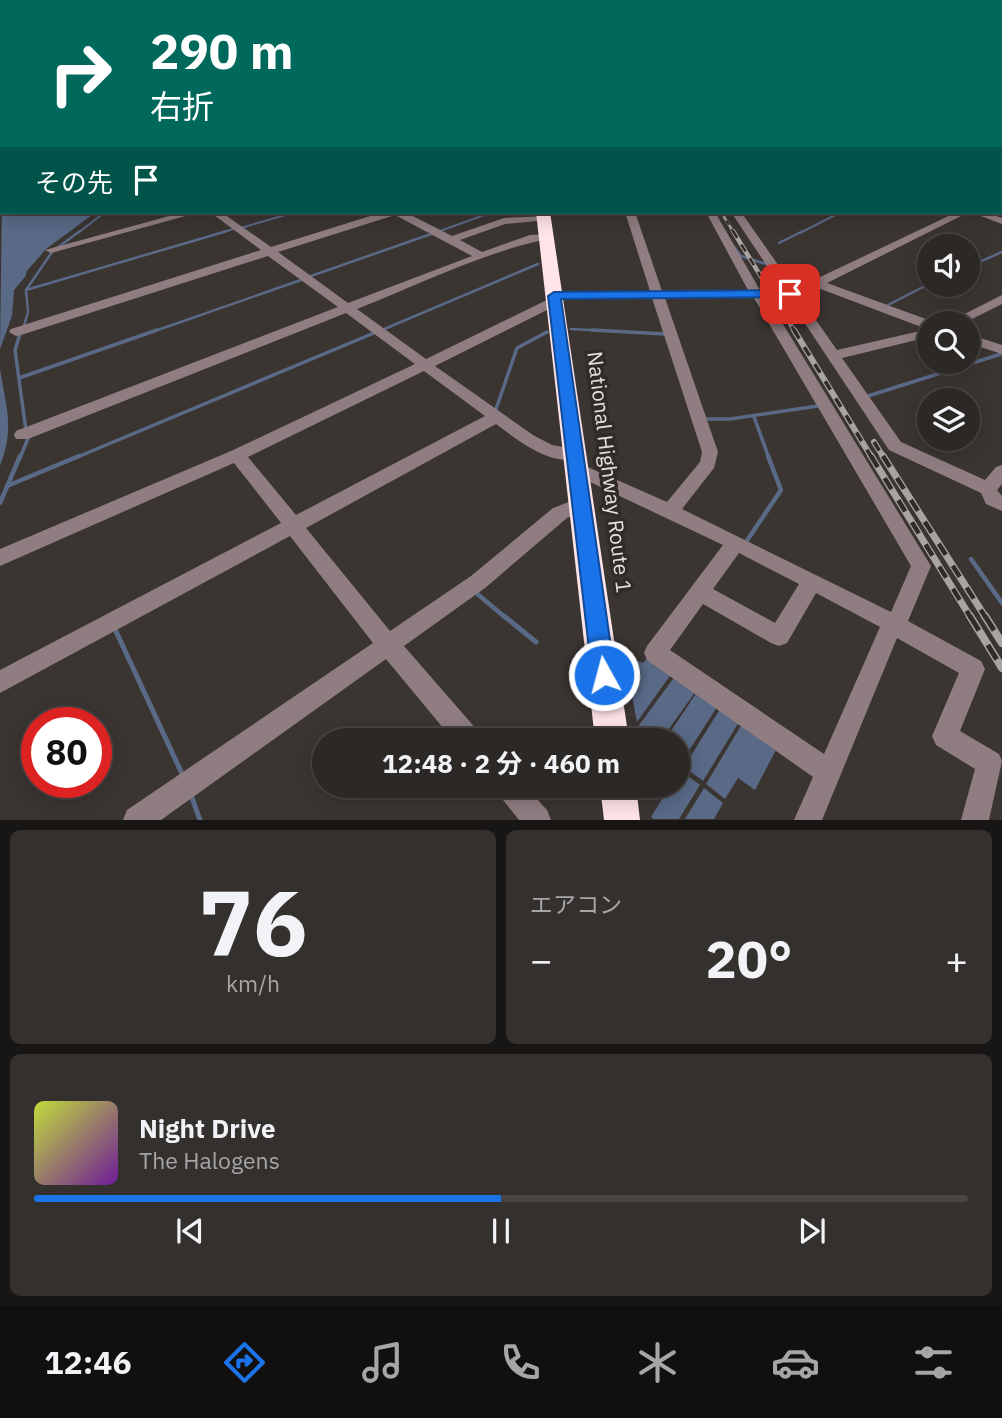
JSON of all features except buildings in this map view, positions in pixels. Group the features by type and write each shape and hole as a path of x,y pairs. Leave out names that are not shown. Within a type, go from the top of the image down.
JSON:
{"highway":[{"name":"National Highway Route 1","path":"545,222 610,728"},
{"path":"619,798 622,820"}],"street":[{"path":"51,250 187,214"},
{"path":"218,214 495,418 548,450 576,461 894,623 973,669 945,736 990,763 975,820"},
{"path":"16,332 390,214"},
{"path":"400,214 481,256"},
{"path":"631,214 710,452 708,464 670,511"},
{"path":"712,214 921,566 808,820"},
{"path":"742,214 790,294 895,446 988,489 992,499 1002,504"},
{"path":"0,558 237,455 425,365 555,298 790,294 960,214"},
{"path":"981,214 1002,221"},
{"path":"451,240 504,221 545,222"},
{"path":"22,435 534,237 545,222"},
{"path":"815,283 917,321"},
{"path":"978,311 1002,299"},
{"path":"832,356 917,336"},
{"path":"980,342 1002,350"},
{"path":"0,682 495,418"},
{"path":"237,455 388,645 459,728"},
{"path":"988,489 1002,471"},
{"path":"137,820 478,582 560,513 582,504"},
{"path":"735,543 654,653 828,772"},
{"path":"700,592 779,636 812,581"},
{"path":"518,798 537,820"}],"water":[{"path":"2,214 93,214 46,249 27,271 14,290 12,316 0,349"},
{"path":"0,369 8,429 0,466"},
{"path":"624,655 643,663 649,656 672,673 637,722"},
{"path":"675,676 696,691 670,728 637,728"},
{"path":"697,692 717,707 690,749 690,728 673,728"},
{"path":"720,709 739,722 703,781 690,771 690,757"},
{"path":"742,724 777,748 755,790 738,778 725,799 706,784"},
{"path":"690,778 700,785 679,819 651,817 663,798 690,798"},
{"path":"704,788 723,803 714,819 685,819"}],"waterway":[{"path":"78,233 102,214"},
{"path":"241,228 288,214"},
{"path":"440,231 487,214"},
{"path":"800,233 837,214"},
{"path":"227,231 233,229"},
{"path":"57,248 80,231"},
{"path":"26,290 227,231"},
{"path":"221,233 227,231"},
{"path":"779,243 803,231"},
{"path":"308,277 434,233"},
{"path":"735,248 741,256 766,264"},
{"path":"26,290 52,252"},
{"path":"980,262 1002,252"},
{"path":"382,330 538,264"},
{"path":"780,269 815,280"},
{"path":"152,332 301,280"},
{"path":"23,329 28,312 26,290"},
{"path":"886,306 917,290"},
{"path":"571,329 625,332"},
{"path":"19,378 157,330"},
{"path":"592,330 665,334"},
{"path":"495,412 517,348 547,332"},
{"path":"75,458 374,333"},
{"path":"20,334 15,350 26,431"},
{"path":"868,396 1001,354"},
{"path":"704,419 730,419 818,406"},
{"path":"754,417 769,458"},
{"path":"20,458 29,436"},
{"path":"7,486 20,456"},
{"path":"7,486 79,456"},
{"path":"746,542 781,490 768,456"},
{"path":"0,503 7,486"},
{"path":"971,559 1002,603"},
{"path":"475,592 506,618"},
{"path":"504,616 536,642"},
{"path":"114,627 183,776"},
{"path":"191,795 200,820"}],"railway":[{"path":"722,214 734,233"},
{"path":"733,231 795,332"},
{"path":"794,330 872,458"},
{"path":"874,442 884,458"},
{"path":"871,456 971,618"},
{"path":"883,456 986,618"},
{"path":"970,616 1002,668"},
{"path":"985,616 1002,643"}],"route":[{"path":"604,675 554,296 790,294"}]}
